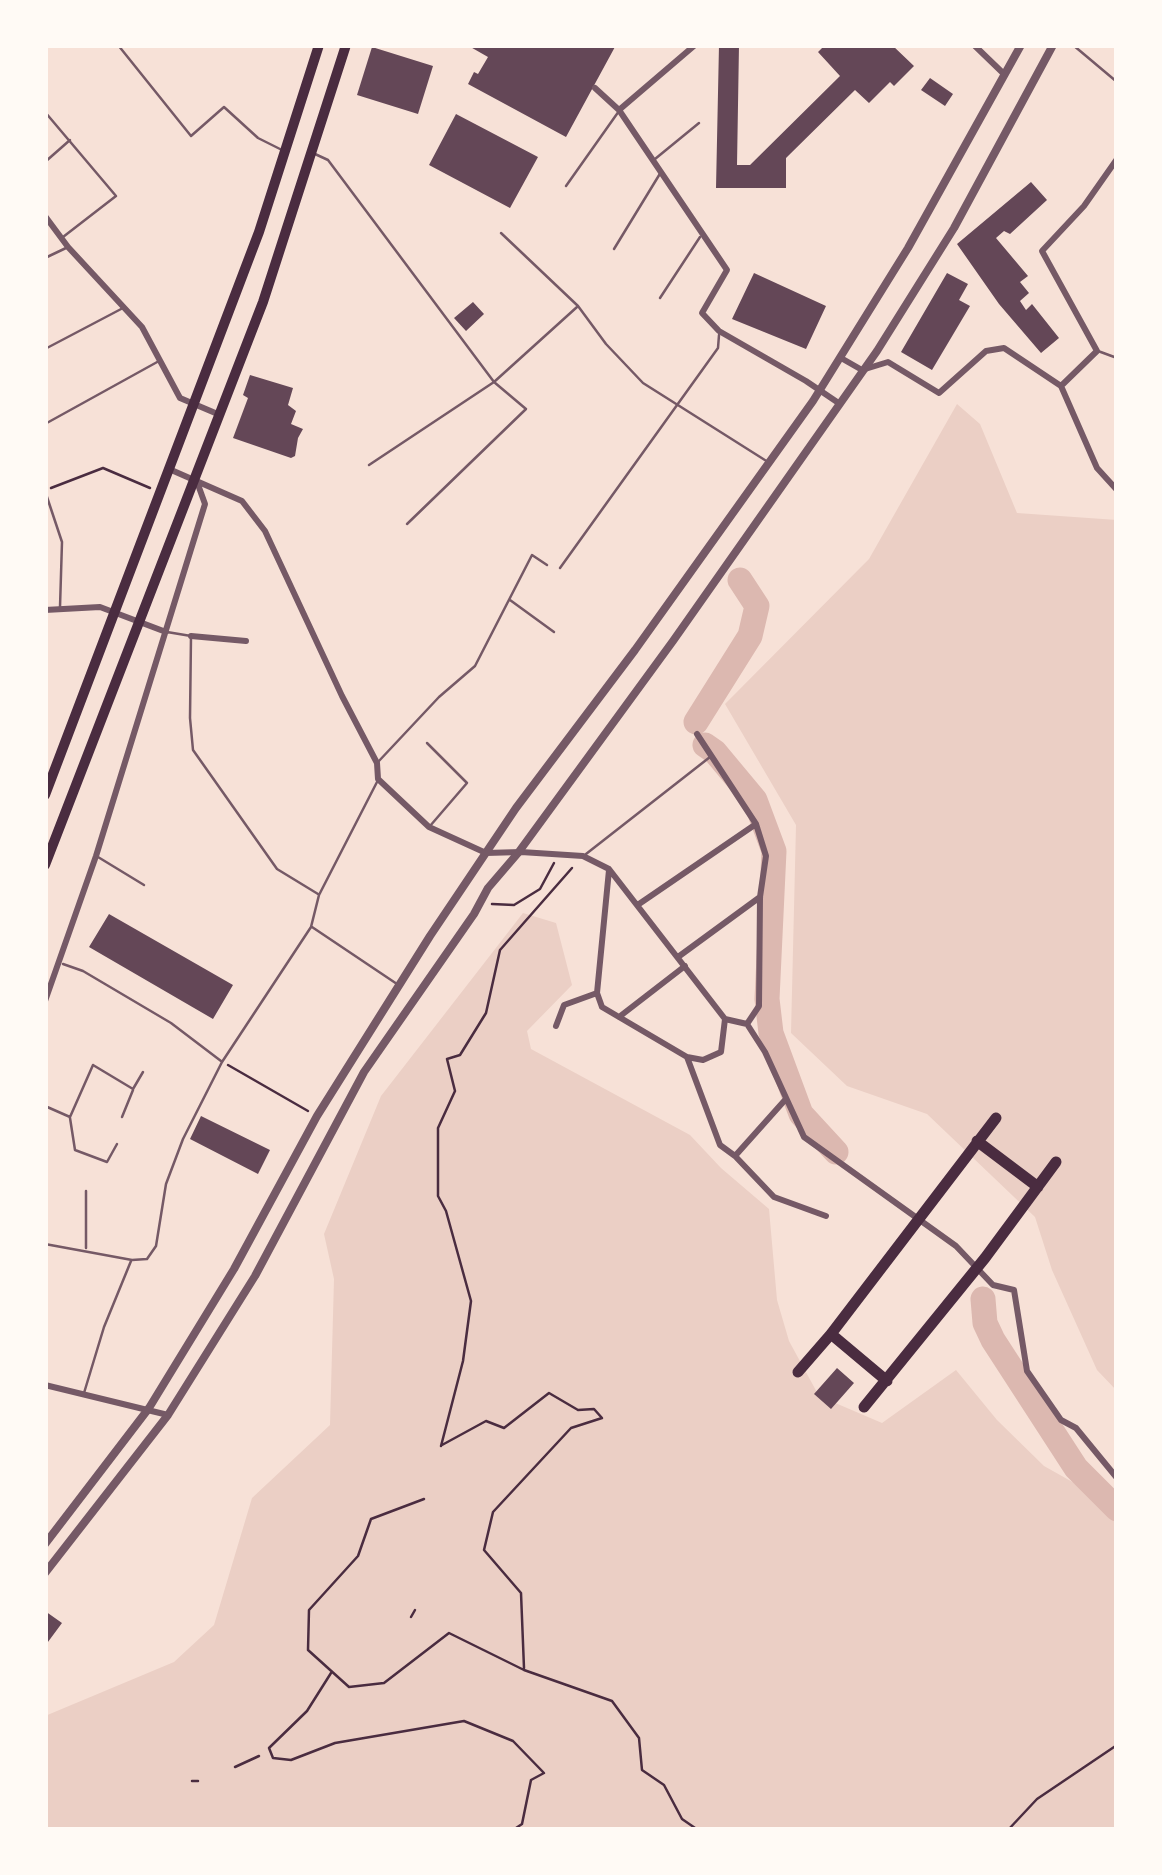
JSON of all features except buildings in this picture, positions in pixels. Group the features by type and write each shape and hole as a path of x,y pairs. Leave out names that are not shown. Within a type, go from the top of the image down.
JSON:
{"highway":[{"path":"798,1372 832,1334 996,1118"},
{"path":"978,1141 1038,1187"},
{"path":"864,1407 1056,1162"},
{"path":"832,1334 887,1381"}],"main road":[{"path":"45,795 260,232 320,45"},
{"path":"45,865 263,302 346,45"}],"street":[{"path":"619,110 694,45"},
{"path":"974,45 1006,75"},
{"path":"45,1544 148,1408 234,1269 318,1116 398,985 486,853 770,463 841,358 908,248 1020,45"},
{"path":"45,1573 168,1415 255,1276 364,1072 488,888 518,853 877,351 954,228 1053,45"},
{"path":"595,88 619,110 727,270 702,313 719,332 740,341 840,404"},
{"path":"1061,386 1097,351 1042,251 1084,206 1117,160"},
{"path":"45,216 68,247 142,327 180,398 220,415"},
{"path":"841,358 862,370 888,362 939,393 986,351 1004,348 1061,386 1097,468 1117,490"},
{"path":"170,469 242,501 265,530 377,762 378,779 429,827 486,853 584,856 610,869 726,1019 746,1024 765,1052 804,1137 956,1246 993,1285 1014,1290 1027,1371 1061,1420 1076,1428 1117,1478"},
{"path":"45,1001 96,856 206,504 196,479"},
{"path":"45,610 100,607 166,632"},
{"path":"190,636 246,642"},
{"path":"697,734 756,824 766,856 760,897 759,1006 746,1024"},
{"path":"639,904 756,824"},
{"path":"610,869 597,992 602,1007 687,1057 703,1060 721,1052 726,1019"},
{"path":"678,958 760,897"},
{"path":"619,1018 685,966"},
{"path":"556,1026 564,1005 597,992"},
{"path":"687,1057 720,1145 774,1198 826,1216"},
{"path":"735,1156 785,1100"},
{"path":"45,1385 168,1415"}],"lane":[{"path":"118,45 190,136 224,107 258,138 286,152"},
{"path":"1073,45 1117,82"},
{"path":"566,186 619,110"},
{"path":"45,112 116,196 62,238"},
{"path":"654,160 698,122"},
{"path":"45,162 70,140"},
{"path":"311,152 328,160 494,382 526,409 407,524"},
{"path":"614,249 661,170"},
{"path":"501,232 578,306 606,344 643,383 770,463"},
{"path":"660,298 703,232"},
{"path":"45,258 68,247"},
{"path":"368,466 494,382 578,306"},
{"path":"45,349 125,307"},
{"path":"560,568 718,348 719,332"},
{"path":"1097,351 1117,358"},
{"path":"45,424 160,361"},
{"path":"45,491 62,542 60,609"},
{"path":"377,762 439,697 475,666 532,555 547,565"},
{"path":"509,600 554,632"},
{"path":"166,632 190,636 193,750 278,870 319,895"},
{"path":"427,743 467,784 429,827"},
{"path":"584,856 711,756"},
{"path":"45,1244 132,1260 147,1259 156,1246 166,1184 183,1139 222,1062 311,926 319,895 378,779"},
{"path":"96,856 144,884"},
{"path":"311,926 398,985"},
{"path":"59,962 83,971 171,1023 222,1062"},
{"path":"117,1144 107,1162 75,1150 70,1117 92,1065 133,1089"},
{"path":"122,1117 143,1072"},
{"path":"45,1106 70,1117"},
{"path":"86,1191 86,1250"},
{"path":"84,1393 104,1327 132,1260"}],"path":[{"path":"45,491 103,468 160,493"},
{"path":"474,914 491,904 514,905 540,889 560,853"},
{"path":"524,1670 521,1594 484,1550 493,1512 571,1428 602,1418 594,1409 578,1410 550,1393 504,1428 486,1421 441,1446 463,1361 471,1301 446,1210 438,1196 438,1128 456,1091 446,1060 460,1055 486,1013 500,950 584,856"},
{"path":"222,1062 318,1116"},
{"path":"424,1499 371,1520 358,1556 309,1610 308,1650 349,1687 384,1682 449,1633 524,1670 612,1701 639,1738 642,1770 664,1784 682,1819 698,1830"},
{"path":"411,1618 416,1610"},
{"path":"331,1673 307,1711 269,1748 274,1758 291,1760 336,1743 464,1721 513,1741 544,1772 531,1780 522,1824 513,1830"},
{"path":"1008,1830 1038,1799 1117,1745"},
{"path":"234,1767 259,1756"},
{"path":"192,1781 198,1781"}],"shaded area":[{"path":"957,404 980,424 1017,513 1117,520 1117,1391 1097,1370 1052,1270 1035,1217 927,1114 847,1086 791,1033 796,825 725,704 869,559"},
{"path":"523,913 556,923 572,985 527,1031 531,1049 690,1135 769,1209 777,1300 789,1341 819,1396 882,1423 956,1370 997,1420 1044,1466 1117,1507 1117,1830 45,1830 45,1716 174,1662 214,1625 252,1498 330,1425 334,1279 324,1234 381,1096"}],"waterway":[{"path":"696,722 750,636 757,606 740,580"},
{"path":"705,745 755,800 774,851 767,999 771,1033 801,1114 836,1152"},
{"path":"983,1299 985,1323 993,1340 1076,1468 1117,1509"}]}
